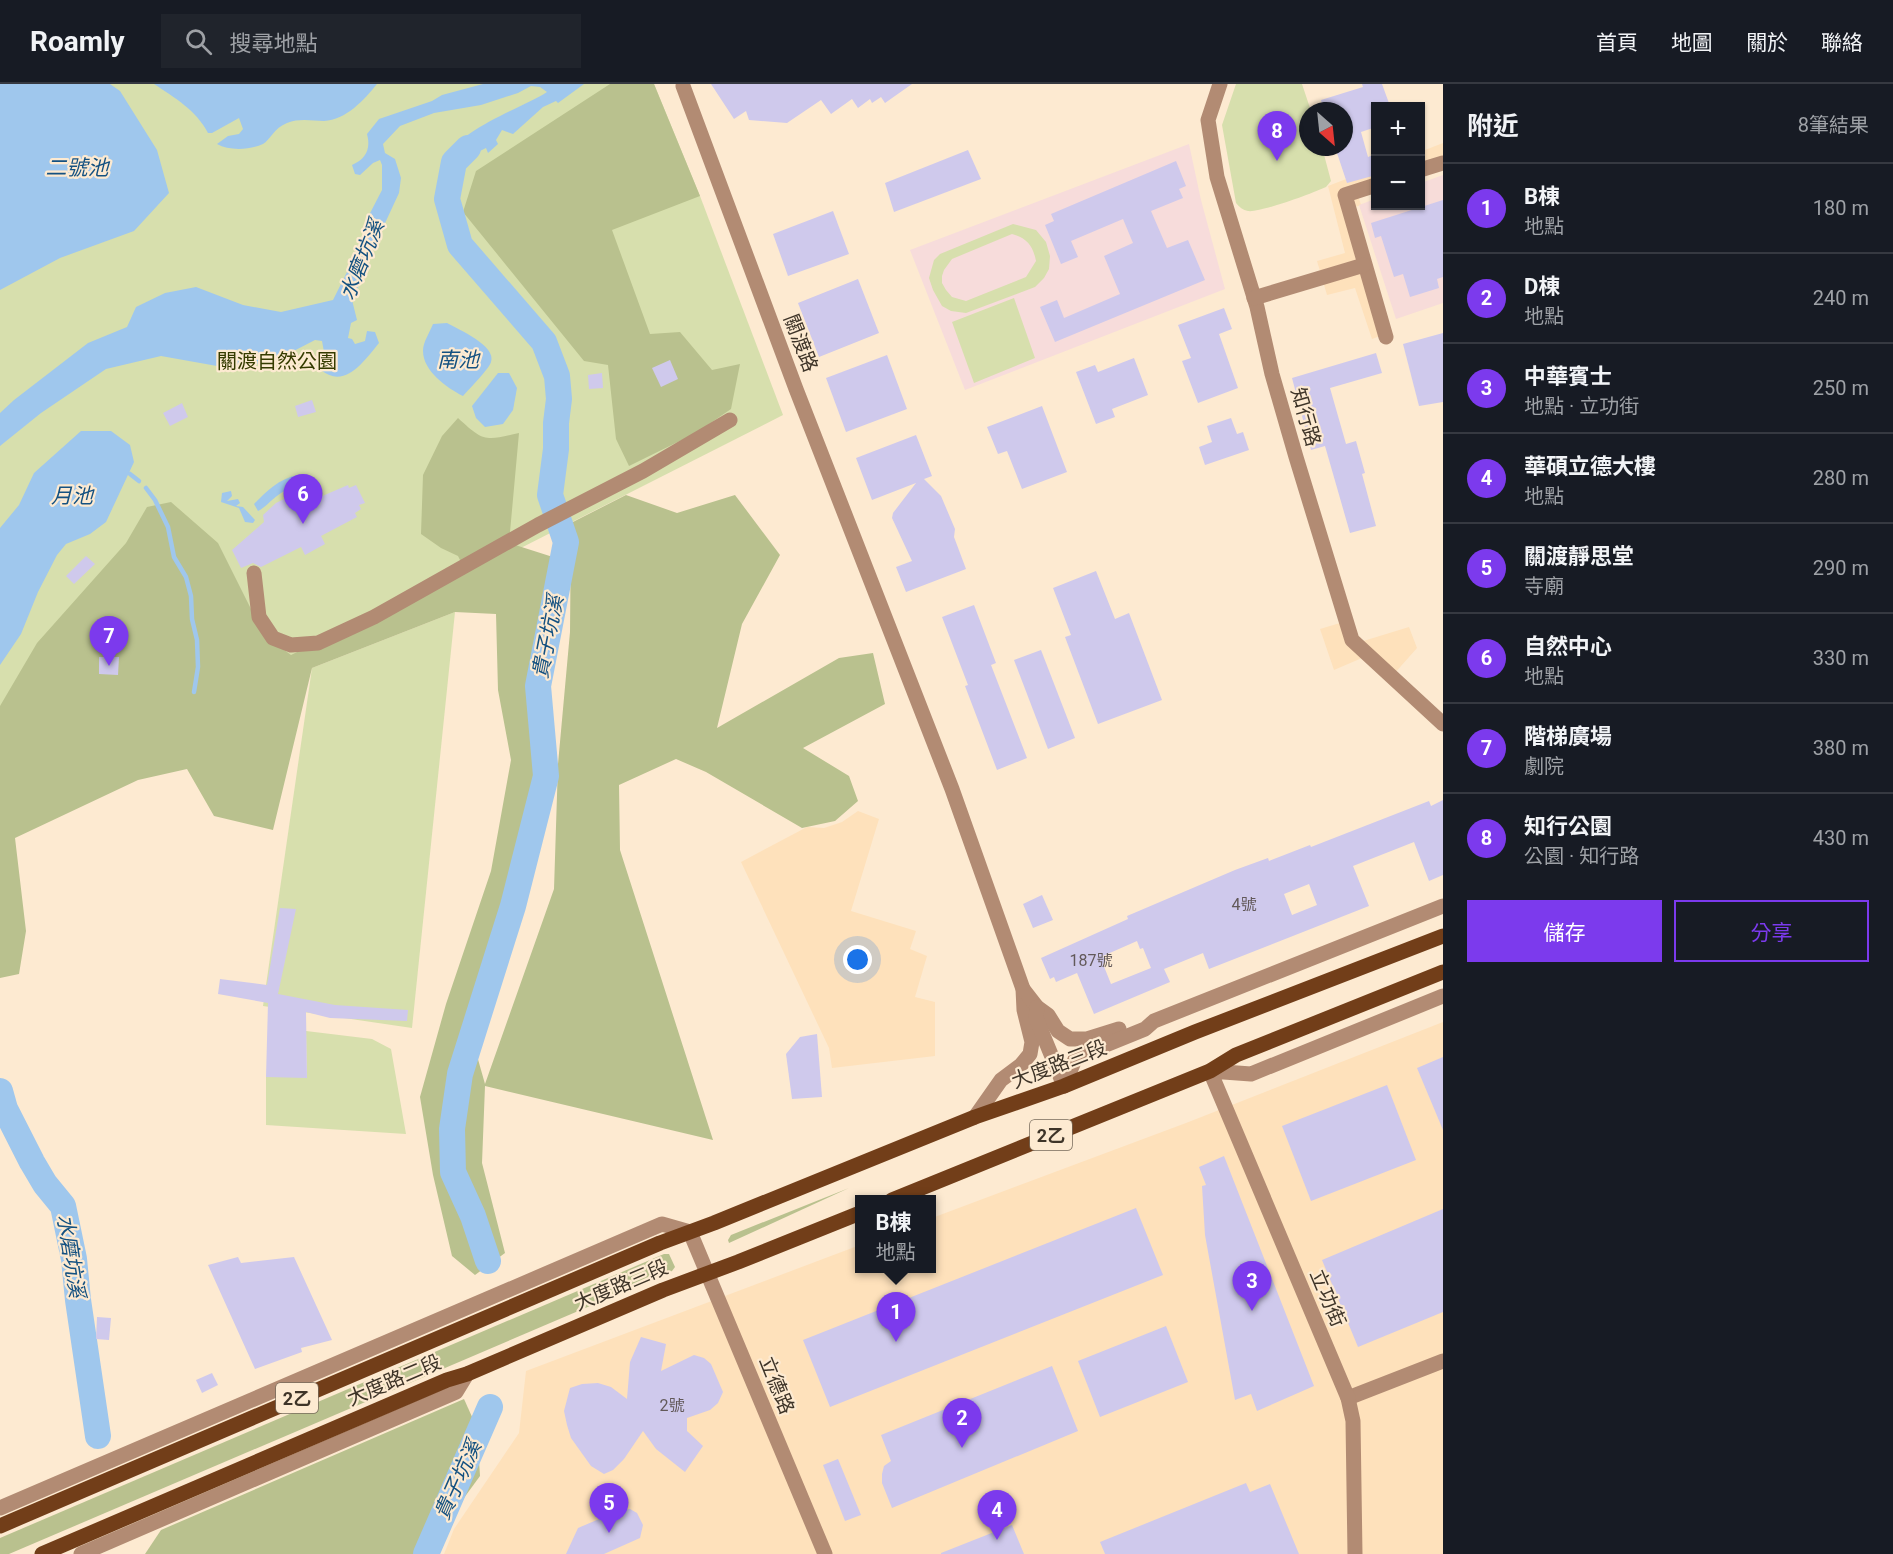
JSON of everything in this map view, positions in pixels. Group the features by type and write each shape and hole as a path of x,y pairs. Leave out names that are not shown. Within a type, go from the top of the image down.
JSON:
{"main road":[{"name":"大度路三段","path":"464,1327 690,1232 975,1117 1064,1086 1443,936"},
{"name":"2乙","path":"904,1195 1210,1071 1236,1055 1443,972"},
{"name":"大度路三段","path":"467,1374 663,1290 855,1215"},
{"name":"大度路二段","path":"0,1526 464,1327"},
{"name":"大度路二段","path":"42,1554 447,1380 467,1374"}],"street":[{"name":"知行路","path":"1220,84 1208,120 1217,177 1254,298 1272,374 1352,640 1443,724"},
{"name":"關渡路","path":"683,86 784,357 952,789 1023,988"},
{"path":"1425,168 1443,163"},
{"path":"1371,187 1345,195 1386,337"},
{"path":"1254,298 1364,265"},
{"path":"254,573 259,617 273,638 291,645 318,643 374,617 504,544 643,471 730,420"},
{"path":"1064,1086 1076,1057 1145,1029 1154,1021 1443,906"},
{"path":"1023,988 1037,1007 1048,1015 1058,1031 1070,1039 1086,1039 1105,1035 1142,1020 1154,1021"},
{"path":"975,1117 1001,1080 1021,1065 1030,1054 1032,1042 1024,1010 1023,988"},
{"path":"1210,1071 1251,1074 1443,996"},
{"path":"1037,1007 1036,1018 1064,1086"},
{"name":"立功街","path":"1210,1071 1348,1398 1353,1421 1355,1554"},
{"name":"大度路三段","path":"467,1308 662,1224 690,1232"},
{"name":"立德路","path":"690,1232 825,1554"},
{"name":"大度路二段","path":"0,1508 467,1308"},
{"path":"1348,1398 1443,1361"},
{"name":"大度路二段","path":"81,1554 456,1392 467,1374"}],"shaded area":[{"path":"1443,143 1443,158 1425,165 1425,150"},
{"path":"1189,144 1201,200 1225,289 965,390 910,250"},
{"path":"1371,170 1371,183 1356,189 1361,205 1347,210 1383,335 1372,339 1355,288 1327,295 1317,261 1345,253 1328,186"},
{"path":"1443,175 1443,303 1396,319 1359,205 1371,200 1371,210 1425,210 1425,182"},
{"path":"1340,623 1347,646 1409,627 1417,648 1393,675 1369,655 1334,670 1320,629"},
{"path":"858,811 879,819 851,911 916,931 910,949 927,956 915,997 935,1002 935,1056 832,1068 829,1048 741,862 807,827 824,828 842,822"},
{"path":"1443,1022 1443,1554 444,1554 454,1529 519,1433 526,1371 855,1247 855,1273 936,1273 936,1217 1186,1123"}],"green space":[{"name":"關渡自然公園","path":"0,84 654,84 700,196 783,415 0,812"},
{"path":"610,84 654,84 700,196 612,230 650,334 680,332 712,370 740,364 731,409 696,433 629,466 616,439 608,365 584,361 463,212 476,171"},
{"path":"1236,84 1302,84 1308,102 1299,102 1299,156 1324,156 1331,181 1326,187 1287,202 1254,211 1244,210 1236,203 1222,125"},
{"path":"1013,224 1036,230 1046,242 1050,256 1049,269 1035,287 966,313 951,311 942,306 929,278 934,260 940,254","holes":["1012,234 1022,238 1033,251 1036,261 1026,277 966,301 952,297 942,283 944,270 952,259"]},
{"path":"1014,298 1035,358 974,383 952,322"},
{"path":"458,418 485,438 519,433 509,543 556,558 533,698 534,782 508,908 466,1017 485,1084 554,889 558,764 570,632 571,523 626,495 677,513 735,495 780,555 742,624 717,728 839,658 873,653 885,704 803,748 849,776 858,801 835,821 802,828 706,772 676,759 619,785 620,850 713,1140 485,1086 482,1163 505,1253 475,1275 452,1256 433,1175 420,1097 446,1004 491,871 511,760 498,690 496,614 455,612 312,668 273,830 214,816 187,769 138,780 15,838 26,931 19,974 0,978 0,706 37,643 126,543 147,507 171,502 218,543 251,609 275,643 291,655 465,570 458,556 441,548 421,534 423,475 442,436"},
{"path":"455,612 412,1028 263,1006 312,668"},
{"path":"306,1031 372,1039 391,1049 406,1134 266,1125 266,1077 307,1077"},
{"path":"849,1188 729,1243 731,1235"},
{"path":"664,1254 669,1254 675,1267 672,1271 9,1554 0,1554 0,1538"},
{"path":"464,1399 477,1428 480,1476 419,1554 145,1554 161,1530"}],"water":[{"name":"二號池","path":"0,84 110,84 120,91 157,150 169,193 134,231 60,258 0,290"},
{"path":"154,84 377,84 360,102 340,117 324,121 292,121 279,128 263,144 240,149 217,144 228,136 239,134 243,129 239,118 208,133 191,111"},
{"path":"483,84 584,84 558,103 556,101 543,107 513,134 502,130 496,140 498,144 488,153 486,148 468,157 462,167 451,177 447,159 463,139 476,129 547,92 540,87 531,86 518,93 481,105 434,113 400,126 383,144 385,153 395,159 401,178 399,193 360,277 352,300 357,320 351,323 348,338 352,339 355,344 365,341 367,331 375,332 379,343 354,370 338,377 321,370 324,352 322,341 315,340 284,356 252,365 217,366 161,356 106,369 41,413 0,446 0,413 14,400 88,343 127,327 136,307 165,293 196,287 243,305 281,312 333,300 351,264 367,219 382,190 380,160 360,175 355,174 352,165 364,157 368,149 367,134 379,119 432,101 442,95"},
{"name":"南池","path":"447,323 483,344 491,356 487,369 463,396 437,378 424,358 424,344 433,324"},
{"path":"498,373 509,373 517,388 513,410 503,424 485,427 476,418 472,406"},
{"name":"月池","path":"81,431 111,431 130,445 134,462 106,522 90,534 66,544 57,555 38,592 21,634 0,665 0,528 19,505 34,473"},
{"path":"298,475 308,479 308,482 281,493 258,511 254,504 268,490 285,479"},
{"path":"231,491 232,496 227,501 238,499 240,503 236,506 243,507 255,520 253,523 245,522 239,508 221,502 222,493"}],"building":[{"path":"711,84 912,84 885,103 881,97 872,103 870,99 858,108 852,99 831,114 821,100 787,123 749,120 746,111 734,119"},
{"path":"1362,84 1382,84 1389,102 1371,102 1371,129 1361,132 1368,157 1371,156 1371,176 1347,183 1338,156 1353,156 1353,102 1322,102 1321,100 1363,87"},
{"path":"968,150 981,179 894,212 885,183"},
{"path":"1176,161 1186,186 1179,189 1183,198 1151,211 1167,248 1188,240 1205,280 1055,342 1040,307 1057,300 1064,318 1120,294 1104,256 1133,243 1123,219 1071,241 1078,257 1061,264 1045,225 1054,221 1051,214"},
{"path":"1443,200 1443,277 1437,279 1439,288 1410,297 1403,274 1394,277 1381,236 1375,238 1371,223 1412,210 1425,210 1425,206"},
{"path":"833,211 849,254 788,276 773,234"},
{"path":"858,279 879,333 819,357 798,303"},
{"path":"1224,308 1232,329 1219,334 1238,388 1198,403 1182,361 1191,358 1178,325"},
{"path":"1443,333 1443,402 1419,406 1403,344"},
{"path":"1376,353 1382,373 1330,388 1346,444 1356,441 1376,526 1350,533 1325,446 1311,450 1292,378"},
{"path":"887,355 907,409 846,432 826,378"},
{"path":"1134,358 1148,395 1112,409 1115,417 1096,424 1076,372 1095,365 1098,372"},
{"path":"670,360 678,379 661,387 652,368"},
{"path":"602,373 603,388 589,389 588,375"},
{"path":"312,400 316,412 298,417 295,406"},
{"path":"182,403 188,417 170,426 163,413"},
{"path":"1042,406 1067,472 1022,489 1007,451 998,454 987,427"},
{"path":"1231,418 1237,434 1243,432 1249,450 1205,465 1199,447 1212,442 1207,426"},
{"path":"916,435 932,476 924,479 941,496 955,529 954,537 966,569 906,592 896,567 912,561 892,518 893,513 916,483 872,500 856,458"},
{"path":"348,485 349,488 356,485 365,503 359,505 361,509 355,513 357,517 321,536 325,544 305,555 301,547 261,567 253,563 241,568 232,550 264,522 263,515 276,503 302,490 309,489 313,495 320,497"},
{"path":"86,556 95,564 74,584 66,576"},
{"path":"1096,571 1115,619 1129,613 1162,700 1098,724 1065,637 1071,635 1053,588"},
{"path":"974,605 996,663 991,665 1027,758 997,770 942,617"},
{"path":"1041,650 1075,738 1048,749 1014,660"},
{"path":"99,657 119,657 118,675 99,674"},
{"path":"1443,800 1443,875 1429,881 1414,842 1353,866 1369,906 1209,969 1203,953 1164,969 1170,982 1094,1014 1077,973 1056,982 1054,977 1050,979 1041,958 1128,919 1127,916 1235,870 1268,858 1269,861 1310,845 1311,847 1429,801 1431,806","holes":["1309,884 1317,905 1292,915 1284,894","1137,941 1140,949 1143,948 1151,968 1111,984 1103,964 1106,962 1103,956"]},
{"path":"1042,895 1053,920 1033,928 1023,904"},
{"path":"280,908 296,909 278,994 335,1005 408,1010 407,1021 330,1018 306,1012 307,1078 266,1077 268,1003 218,994 220,979 267,985"},
{"path":"817,1034 822,1097 792,1099 786,1054 800,1037"},
{"path":"1443,1057 1443,1130 1417,1068"},
{"path":"1387,1085 1416,1160 1311,1201 1282,1126"},
{"path":"1224,1156 1314,1386 1257,1411 1251,1394 1235,1400 1205,1235 1202,1186 1206,1185 1199,1167"},
{"path":"1136,1208 1163,1275 830,1407 803,1340"},
{"path":"1443,1209 1443,1312 1358,1347 1322,1260"},
{"path":"238,1257 241,1263 294,1257 332,1340 301,1348 302,1352 255,1369 208,1265"},
{"path":"97,1317 111,1318 109,1340 96,1339"},
{"path":"1166,1326 1188,1382 1100,1417 1078,1361"},
{"path":"641,1337 666,1344 661,1371 694,1355 704,1358 711,1364 723,1392 718,1403 710,1410 687,1418 687,1431 703,1446 685,1472 656,1449 643,1431 624,1459 613,1470 604,1474 591,1466 571,1438 564,1411 570,1388 582,1384 598,1383 611,1387 627,1399 630,1362"},
{"path":"1052,1366 1078,1431 892,1508 882,1483 884,1466 891,1461 881,1435"},
{"path":"212,1373 218,1385 202,1393 196,1380"},
{"path":"838,1459 861,1515 845,1521 823,1465"},
{"path":"1246,1483 1250,1492 1270,1484 1299,1554 1105,1554 1100,1542"},
{"path":"630,1509 637,1513 643,1525 640,1538 604,1554 566,1554 578,1528 618,1511"},
{"path":"1012,1525 1024,1554 941,1554 941,1553"}],"waterway":[{"name":"貴子坑溪","path":"468,148 454,162 447,199 460,245 544,342 557,376 559,399 550,495 566,542 538,686 546,776 513,906 460,1074 452,1129 453,1172 473,1216 488,1261"},
{"path":"130,474 139,481"},
{"path":"146,488 155,500 168,527 174,557 186,577 191,596 198,667 194,692"},
{"name":"水磨坑溪","path":"0,1091 5,1109 32,1162 45,1184 63,1206 74,1259 98,1436"},
{"name":"貴子坑溪","path":"426,1554 490,1407"}],"place":[{"name":"知行公園","path":"1277,161"},
{"name":"自然中心","path":"303,524"},
{"name":"階梯廣場","path":"109,666"},
{"name":"中華賓士","path":"1252,1311"},
{"name":"B棟","path":"896,1342"},
{"name":"D棟","path":"962,1448"},
{"name":"關渡靜思堂","path":"609,1533"},
{"name":"華碩立德大樓","path":"997,1540"}]}
